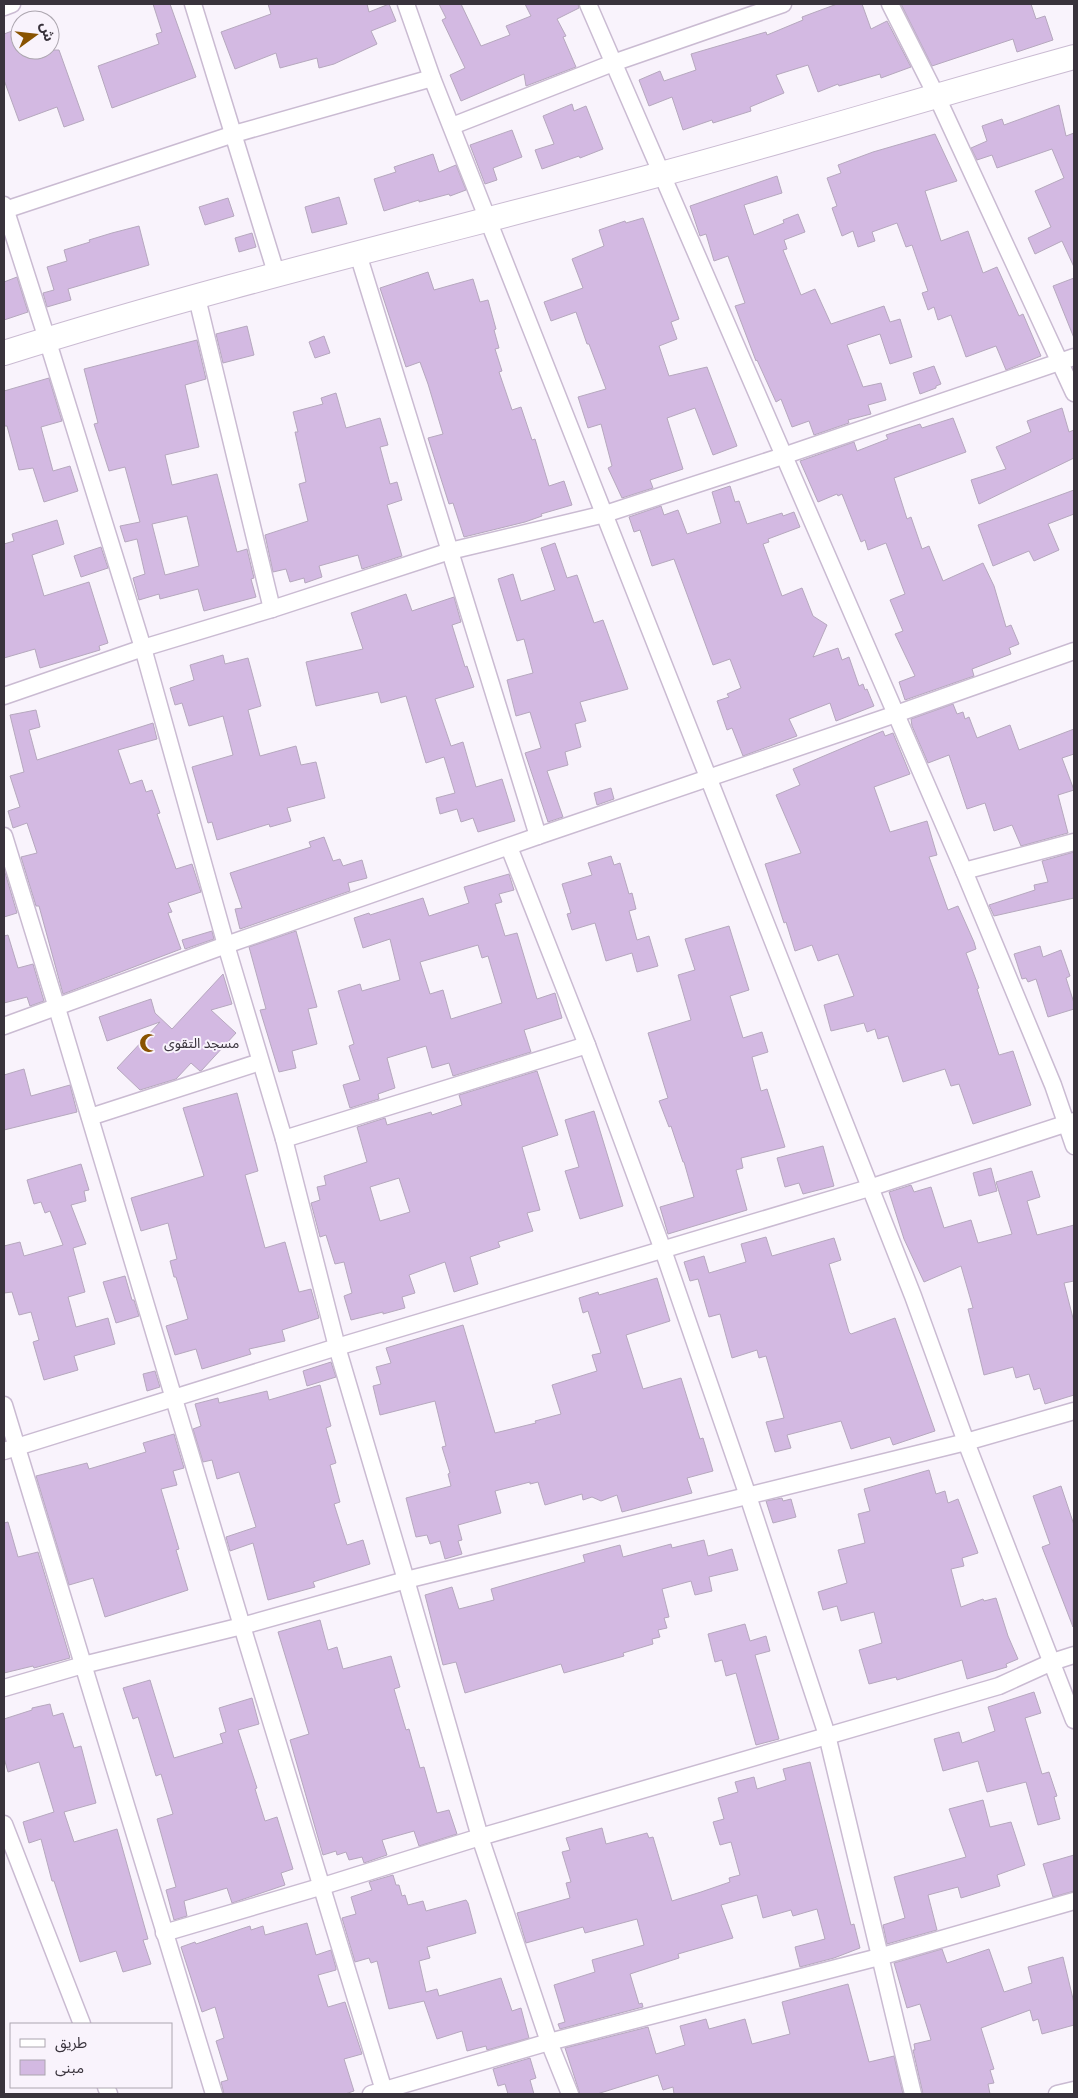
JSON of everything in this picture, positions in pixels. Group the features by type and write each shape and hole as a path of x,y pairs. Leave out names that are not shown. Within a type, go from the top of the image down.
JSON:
{"street":[{"path":"4,7 12,4"},
{"path":"193,4 277,276"},
{"path":"406,4 432,78 913,1296 966,1442 1074,1720"},
{"path":"588,4 1071,1122 1074,1146"},
{"path":"452,126 763,7 783,4"},
{"path":"890,4 1067,360 1074,393"},
{"path":"4,353 47,339 277,276 662,174 1074,57"},
{"path":"432,78 234,134 4,207 143,648 226,945 284,1139 337,1347 480,1837 549,2042 570,2094"},
{"path":"358,254 538,836"},
{"path":"197,298 272,609"},
{"path":"4,696 143,648 272,609 450,551 605,514 1067,360"},
{"path":"4,1026 58,1008 226,945 1074,651"},
{"path":"4,836 58,1008 242,1626 323,1886 380,2093 549,2042 879,1957 1074,1901"},
{"path":"964,872 1074,842"},
{"path":"509,847 587,1045 663,1250 748,1496 827,1735 913,2094"},
{"path":"284,1139 587,1045"},
{"path":"90,1117 260,1062"},
{"path":"10,1449 337,1347 869,1188 1071,1122"},
{"path":"4,1405 10,1449 83,1665 214,2094"},
{"path":"4,1688 83,1665 242,1626 406,1580 966,1442 1074,1411"},
{"path":"164,1933 480,1837 999,1686 1052,1662 1074,1655"},
{"path":"4,1824 82,2023"},
{"path":"1057,2094 1074,2090"}],"building":[{"path":"153,4 170,4 196,77 112,108 98,66 159,44 156,34 162,32"},
{"path":"268,4 367,4 369,12 389,4 396,21 371,31 377,44 334,64 319,68 317,58 280,68 276,53 235,69 221,32 271,14"},
{"path":"439,4 461,4 481,46 510,35 506,26 531,16 525,4 578,4 579,8 557,19 566,36 563,37 576,67 526,86 524,74 461,101 450,75 465,68 442,20 446,18"},
{"path":"837,4 862,4 871,29 887,21 911,67 881,78 880,74 839,86 838,84 818,92 808,65 776,75 784,93 750,107 751,111 713,123 712,120 683,130 672,97 649,106 639,80 660,71 664,81 696,70 691,54 766,32 767,35 803,20 802,17"},
{"path":"901,4 1031,4 1036,19 1045,16 1053,40 1017,52 1013,39 932,66"},
{"path":"10,32 10,60 60,60 60,53 84,120 64,127 57,107 19,121 4,80 4,34"},
{"path":"572,104 574,111 586,106 603,149 542,169 535,150 554,144 543,116"},
{"path":"1059,105 1066,136 1074,133 1074,267 1062,241 1035,254 1028,238 1051,227 1035,191 1064,178 1052,149 997,168 992,155 977,160 971,148 987,141 982,126 1002,119 1004,125"},
{"path":"512,130 522,157 493,168 497,180 485,184 470,145"},
{"path":"935,134 957,181 925,191 941,241 968,231 983,273 997,267 1019,316 1023,314 1041,356 1006,370 996,346 966,357 951,315 938,320 934,307 928,310 922,293 928,291 912,245 906,247 897,223 872,232 875,241 858,247 853,231 842,236 832,208 837,206 827,178 841,173 838,165 873,152"},
{"path":"433,154 439,172 456,165 466,190 450,196 449,194 419,202 419,200 384,211 374,179 396,172 394,167"},
{"path":"777,176 782,193 744,205 754,235 784,223 783,220 798,214 805,232 784,240 787,249 783,250 801,295 815,289 831,324 884,306 890,322 900,319 912,357 890,364 880,334 847,345 863,387 881,383 886,400 868,405 871,414 848,420 849,423 814,435 809,421 792,427 781,399 776,402 756,361 735,306 745,303 728,256 714,261 706,234 700,236 690,206"},
{"path":"339,197 347,224 312,233 305,207"},
{"path":"228,198 234,216 205,225 199,207"},
{"path":"643,218 679,319 671,322 677,339 659,346 669,376 707,367 737,446 713,455 695,408 667,418 683,469 650,480 653,488 622,498 608,468 612,466 601,424 588,428 578,397 606,389 589,344 587,344 576,312 551,321 544,302 583,288 572,259 604,246 599,230 625,221 626,223"},
{"path":"139,226 149,265 68,289 71,300 47,307 43,293 54,290 47,267 67,261 64,250 90,242 89,240"},
{"path":"252,233 256,247 239,252 235,238"},
{"path":"428,272 434,290 473,279 480,302 488,300 499,348 495,349 502,371 499,372 512,410 521,407 532,440 535,439 549,486 564,481 572,505 541,514 542,516 525,522 464,537 453,503 449,504 428,438 443,434 428,384 420,362 406,367 380,288"},
{"path":"17,277 28,312 4,320 4,282"},
{"path":"1074,278 1074,338 1053,286"},
{"path":"247,326 254,355 223,363 216,334"},
{"path":"324,336 330,353 315,358 309,342"},
{"path":"197,340 206,379 185,385 199,447 165,455 172,485 217,474 237,552 247,549 254,578 251,579 256,597 204,611 198,589 160,599 159,594 139,600 133,578 145,574 137,539 125,542 120,526 140,522 125,467 109,471 94,424 98,423 84,369","holes":["187,516 199,566 165,575 152,524"]},
{"path":"934,366 941,384 920,394 913,373"},
{"path":"49,378 62,421 41,427 53,471 70,466 78,491 44,502 33,468 19,470 7,426 4,426 4,391"},
{"path":"336,393 346,428 380,418 388,445 380,447 390,484 397,482 402,500 387,505 402,556 362,569 358,555 319,566 322,577 305,583 304,578 290,582 286,569 273,572 265,535 308,521 299,484 306,482 295,432 298,432 293,412 323,404 321,398"},
{"path":"1062,408 1069,432 1074,430 1074,458 979,504 971,480 1006,469 996,447 1031,432 1027,421"},
{"path":"953,418 966,452 894,478 907,519 911,517 922,549 929,546 943,581 983,563 994,586 1006,627 1011,625 1019,644 1009,648 1011,654 972,669 974,676 905,700 899,682 915,676 895,634 903,631 890,600 905,594 886,543 868,550 865,540 861,542 842,494 838,496 837,494 818,502 800,461 854,442 857,451 888,439 886,435 920,424 922,428"},
{"path":"730,486 735,502 739,501 747,524 782,513 783,516 794,512 800,527 768,539 769,542 763,544 782,596 802,588 813,616 827,625 813,657 838,648 842,660 849,657 859,686 863,684 865,690 867,689 874,706 836,721 830,703 789,719 797,736 743,756 732,728 727,730 717,701 729,697 727,694 741,688 730,659 713,665 674,559 652,566 640,530 634,532 629,517 661,506 664,515 678,510 687,534 721,523 712,492"},
{"path":"1074,490 1074,514 1048,524 1059,550 1034,561 1029,551 993,566 978,525"},
{"path":"57,520 64,544 32,555 44,596 89,582 108,643 99,646 100,650 40,668 35,649 4,658 4,544 14,541 12,534"},
{"path":"555,543 567,578 577,575 594,623 603,620 628,689 580,702 586,721 575,724 581,747 565,752 568,765 547,771 563,817 548,822 525,753 541,748 530,712 516,716 507,680 533,673 524,639 517,641 498,579 513,574 521,601 555,590 541,548"},
{"path":"101,547 108,568 81,577 74,556"},
{"path":"406,594 412,611 454,597 461,622 452,625 465,667 467,666 474,687 435,699 451,746 463,742 476,787 502,779 515,821 478,832 473,818 461,822 457,809 440,814 436,798 455,793 444,757 426,763 406,696 381,703 378,692 316,706 306,662 363,649 351,613"},
{"path":"223,655 225,664 248,658 261,706 248,710 260,756 296,746 301,765 316,762 325,798 287,808 291,821 270,827 269,824 217,840 212,822 208,823 192,767 233,755 223,716 189,726 182,703 175,705 170,688 194,680 190,665"},
{"path":"953,704 957,714 963,712 965,719 969,717 977,738 1010,725 1019,750 1074,729 1074,754 1062,758 1074,790 1058,795 1068,833 1021,846 1012,825 994,831 985,803 967,809 949,755 928,763 912,726 911,719"},
{"path":"36,710 40,727 29,730 37,760 153,723 157,739 118,750 130,784 142,780 146,792 152,790 160,813 157,814 176,869 192,864 201,892 168,903 172,912 168,913 181,949 63,994 39,906 36,906 21,857 37,853 27,823 13,828 8,811 20,807 10,776 24,772 10,715"},
{"path":"883,731 885,736 893,733 910,774 874,787 890,832 927,821 937,855 929,857 948,910 958,906 974,942 976,949 966,953 979,988 977,989 999,1055 1013,1051 1031,1105 973,1124 959,1084 951,1086 945,1069 903,1082 888,1036 878,1039 875,1029 867,1032 864,1023 831,1031 824,1005 854,996 838,954 818,961 812,945 795,951 765,864 801,853 776,795 800,785 793,769"},
{"path":"611,788 614,799 597,805 594,793"},
{"path":"324,837 333,861 340,859 343,866 362,860 367,878 348,883 350,891 240,929 235,909 242,908 230,873 311,847 309,842"},
{"path":"1074,852 1074,898 994,916 989,905 1035,890 1034,885 1048,882 1042,861"},
{"path":"611,856 614,865 620,863 629,894 632,893 636,909 629,911 637,940 649,936 658,966 637,972 632,953 606,961 595,923 572,930 567,914 571,913 562,884 592,875 588,863"},
{"path":"4,869 17,913 4,917"},
{"path":"509,874 514,890 499,894 502,902 495,904 505,936 517,933 537,999 555,993 562,1018 524,1030 531,1052 453,1076 449,1063 432,1068 426,1046 387,1058 395,1088 378,1094 379,1099 350,1108 343,1085 360,1080 349,1046 354,1044 338,991 360,984 362,991 400,980 390,939 363,948 354,918 369,913 370,915 423,898 429,916 469,903 464,887","holes":["478,945 482,958 488,956 502,1003 451,1019 443,990 430,994 420,962"]},
{"path":"729,926 749,990 730,996 743,1038 762,1032 768,1052 752,1057 761,1091 767,1089 785,1147 741,1158 743,1168 736,1170 747,1210 668,1234 660,1207 694,1197 671,1126 669,1127 659,1101 668,1098 648,1033 691,1020 678,975 695,970 685,939"},
{"path":"212,931 214,939 185,949 182,940"},
{"path":"296,931 317,1007 308,1009 317,1044 292,1051 296,1068 279,1072 260,1010 266,1009 249,947"},
{"path":"8,935 18,968 33,964 44,1001 30,1006 27,997 4,1003 4,936"},
{"path":"1040,946 1043,957 1061,950 1070,976 1066,978 1074,1009 1048,1017 1036,979 1028,982 1026,978 1022,979 1014,954"},
{"path":"223,974 232,1004 211,1010 236,1033 202,1070 200,1071 191,1063 176,1079 140,1090 117,1068 160,1022 107,1041 99,1017 151,999 155,1013 172,1029"},
{"path":"24,1069 31,1096 70,1085 77,1112 4,1130 4,1075"},
{"path":"537,1071 558,1135 522,1147 540,1210 527,1213 533,1231 498,1242 500,1247 470,1257 478,1284 454,1292 445,1262 409,1275 415,1293 402,1297 405,1308 351,1320 344,1296 352,1293 344,1262 335,1264 326,1235 320,1237 311,1203 320,1200 317,1187 326,1185 324,1176 367,1162 357,1127 385,1118 387,1125 431,1112 432,1115 462,1105 459,1095","holes":["399,1178 410,1212 380,1221 370,1187"]},
{"path":"237,1093 258,1171 245,1175 265,1248 285,1242 299,1292 311,1289 319,1318 282,1330 285,1341 249,1349 251,1354 202,1369 196,1349 175,1355 166,1326 188,1319 170,1261 177,1259 168,1223 141,1231 131,1198 204,1176 183,1108"},
{"path":"594,1111 623,1206 580,1219 565,1171 579,1167 565,1120"},
{"path":"823,1146 834,1186 803,1194 799,1183 785,1187 777,1158"},
{"path":"81,1164 89,1190 84,1191 86,1201 71,1205 86,1244 73,1248 85,1292 68,1297 76,1327 108,1318 115,1344 74,1356 78,1370 44,1380 33,1342 39,1340 31,1312 19,1315 12,1292 4,1293 4,1246 20,1242 24,1256 63,1245 50,1211 45,1213 41,1202 34,1204 27,1180"},
{"path":"991,1168 997,1191 979,1196 973,1173"},
{"path":"1032,1171 1040,1197 1027,1201 1037,1235 1074,1225 1074,1281 1064,1283 1074,1322 1074,1395 1045,1404 1040,1388 1034,1390 1029,1374 1016,1378 1013,1367 984,1375 968,1309 973,1308 961,1266 924,1282 904,1239 889,1192 911,1185 914,1192 931,1187 944,1228 971,1220 978,1243 1012,1234 996,1182"},
{"path":"766,1237 772,1256 834,1238 841,1260 829,1264 849,1332 851,1334 895,1318 935,1431 893,1445 890,1437 851,1449 841,1421 787,1435 791,1448 775,1452 766,1422 784,1418 766,1356 759,1358 757,1350 732,1358 720,1314 709,1317 698,1279 690,1281 684,1262 704,1256 709,1273 746,1262 741,1244"},
{"path":"125,1276 139,1316 116,1323 103,1282"},
{"path":"657,1278 670,1321 626,1335 643,1389 681,1378 700,1439 703,1438 713,1471 687,1478 692,1493 622,1512 617,1495 601,1501 592,1497 583,1500 582,1494 545,1505 538,1482 530,1484 530,1482 495,1491 501,1513 458,1525 462,1540 458,1541 462,1554 445,1559 440,1541 430,1544 427,1535 416,1537 406,1498 451,1486 448,1474 450,1473 442,1447 446,1446 435,1401 380,1415 373,1386 381,1384 376,1367 391,1363 386,1348 463,1325 495,1433 536,1423 535,1421 561,1414 552,1385 597,1371 592,1355 601,1353 588,1311 583,1313 579,1298 598,1292 599,1295"},
{"path":"331,1362 336,1377 307,1386 303,1371"},
{"path":"155,1371 160,1387 147,1391 143,1374"},
{"path":"320,1385 331,1426 326,1428 336,1463 330,1465 340,1502 334,1504 347,1545 363,1540 370,1564 313,1582 315,1587 268,1600 253,1543 230,1551 226,1537 256,1527 239,1472 217,1479 212,1460 203,1462 193,1429 201,1426 195,1404 218,1398 219,1403 267,1391 269,1400"},
{"path":"174,1434 184,1468 173,1471 177,1485 161,1489 179,1549 176,1550 188,1590 105,1617 93,1578 69,1585 36,1476 87,1463 89,1469 146,1452 143,1443"},
{"path":"929,1470 936,1494 945,1491 948,1503 958,1499 978,1553 962,1558 964,1566 951,1569 961,1607 983,1599 984,1601 996,1598 1008,1636 1018,1659 1006,1664 1007,1667 967,1679 962,1660 897,1680 896,1677 869,1684 859,1650 882,1643 874,1612 841,1621 837,1606 823,1610 818,1592 847,1583 838,1550 865,1543 858,1514 870,1511 864,1489"},
{"path":"1061,1486 1074,1525 1073,1627 1042,1547 1050,1544 1033,1496"},
{"path":"782,1498 783,1501 791,1499 796,1517 773,1523 766,1501"},
{"path":"8,1522 18,1557 38,1552 70,1658 34,1668 33,1666 4,1673 4,1523"},
{"path":"704,1540 708,1556 732,1549 738,1570 709,1577 712,1591 695,1595 691,1581 662,1589 669,1617 664,1618 667,1628 658,1630 660,1637 652,1639 653,1644 623,1653 624,1656 564,1673 561,1664 465,1693 456,1662 443,1665 425,1595 452,1587 459,1609 494,1600 491,1589 585,1562 583,1555 620,1545 623,1557 671,1544 672,1548"},
{"path":"320,1620 328,1650 337,1647 343,1669 391,1656 400,1687 394,1689 406,1730 409,1729 420,1768 424,1767 437,1813 449,1810 457,1834 419,1846 414,1831 382,1840 387,1855 364,1863 362,1857 349,1860 346,1852 337,1855 336,1851 323,1855 290,1740 309,1734 278,1632"},
{"path":"745,1624 750,1641 766,1636 770,1651 755,1655 779,1739 756,1745 736,1673 726,1676 722,1660 715,1662 708,1634"},
{"path":"150,1680 174,1758 223,1743 220,1734 226,1732 219,1708 252,1698 259,1724 238,1730 257,1788 255,1789 265,1821 277,1817 293,1869 281,1873 285,1885 232,1903 227,1888 184,1901 187,1916 174,1920 166,1890 176,1887 157,1819 173,1814 161,1774 156,1776 138,1717 133,1719 123,1688"},
{"path":"1034,1692 1041,1713 1025,1718 1042,1774 1049,1772 1057,1796 1054,1797 1060,1819 1038,1825 1026,1782 987,1792 978,1761 943,1771 934,1739 959,1732 962,1743 995,1731 988,1707"},
{"path":"50,1704 53,1716 63,1713 74,1748 81,1746 96,1803 64,1812 74,1842 117,1829 148,1939 143,1940 151,1964 123,1972 116,1951 80,1962 54,1881 52,1881 41,1839 29,1843 23,1822 54,1812 39,1762 8,1772 4,1758 4,1719 32,1710 32,1708"},
{"path":"810,1762 851,1925 854,1924 860,1948 834,1958 800,1967 795,1947 825,1939 817,1909 793,1916 791,1910 763,1918 757,1895 721,1905 733,1938 678,1954 679,1958 630,1974 639,2004 642,2003 643,2007 560,2029 558,2024 565,2022 554,1985 595,1972 592,1960 644,1945 637,1919 585,1933 583,1927 526,1943 517,1913 570,1898 566,1883 571,1882 562,1852 570,1850 566,1838 602,1828 606,1844 647,1833 649,1838 653,1837 672,1901 701,1892 730,1882 729,1878 740,1875 731,1842 720,1845 713,1822 724,1819 718,1798 738,1792 735,1782 754,1777 757,1789 786,1780 783,1769"},
{"path":"983,1800 990,1827 1011,1822 1025,1865 997,1875 1000,1886 961,1898 958,1887 928,1895 937,1930 887,1944 883,1925 905,1918 894,1877 966,1857 949,1809"},
{"path":"1074,1855 1074,1891 1053,1897 1043,1864"},
{"path":"393,1875 396,1885 399,1885 402,1896 405,1895 408,1905 423,1901 426,1911 466,1900 468,1903 476,1933 427,1947 430,1958 419,1961 426,1992 437,1989 439,1996 501,1978 512,2011 521,2008 529,2038 487,2050 486,2046 467,2051 462,2031 437,2039 424,2001 389,2009 377,1961 371,1963 369,1958 355,1962 342,1918 356,1914 351,1897 372,1890 369,1882"},
{"path":"307,1923 316,1955 331,1950 336,1968 336,1970 318,1975 328,2007 345,2002 362,2054 344,2059 354,2091 345,2094 224,2094 221,2082 228,2080 216,2041 224,2038 215,2007 202,2012 181,1947 250,1926 251,1930 263,1926 265,1935"},
{"path":"942,1949 947,1963 989,1949 1004,1992 1032,1983 1028,1967 1063,1957 1074,2003 1074,2025 1042,2034 1038,2019 1033,2021 1030,2010 981,2028 994,2069 990,2070 994,2083 988,2084 990,2094 923,2094 913,2050 915,2050 914,2044 931,2040 920,2004 907,2008 894,1963"},
{"path":"848,1984 869,2062 894,2056 903,2094 674,2094 673,2087 663,2090 658,2075 597,2094 580,2094 565,2048 648,2027 656,2054 685,2045 680,2026 706,2019 709,2029 745,2019 752,2044 790,2034 782,2002"},
{"path":"530,2058 536,2078 530,2080 534,2094 508,2094 505,2084 498,2086 493,2069"}],"place":[{"name":"مسجد التقوى","path":"149,1043"}]}
